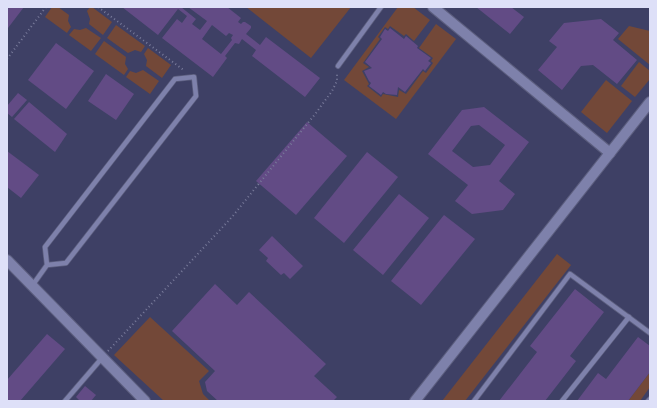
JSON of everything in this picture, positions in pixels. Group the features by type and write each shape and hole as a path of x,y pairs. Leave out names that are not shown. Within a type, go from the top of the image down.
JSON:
{"street":[{"path":"432,7 610,153"},
{"path":"416,401 650,102"},
{"path":"7,260 145,401"}],"lane":[{"path":"338,66 381,7"},
{"path":"32,286 47,265 45,246 175,79 194,77 196,96 71,257 66,263 47,265"},
{"path":"474,401 570,274 650,333"},
{"path":"562,401 628,316"},
{"path":"65,401 102,358"}],"path":[{"path":"7,59 46,7"},
{"path":"98,7 194,77"},
{"path":"102,358 232,217 332,91 337,81 338,66"}],"shaded area":[{"path":"52,7 58,7 69,15 68,21 71,27 67,33 45,17"},
{"path":"90,7 112,22 103,35 89,24 90,19 87,11"},
{"path":"246,7 351,7 311,58"},
{"path":"398,7 413,7 430,20 414,41 406,34 404,36 390,26 388,29 385,27 378,37 380,39 363,63 369,67 362,71 369,84 367,86 381,97 383,94 398,97 399,90 406,94 423,71 426,73 433,63 431,61 433,58 419,48 436,24 456,39 396,119 344,80"},
{"path":"116,25 145,46 141,52 135,50 128,53 107,38"},
{"path":"629,26 650,31 650,65 618,39"},
{"path":"86,28 101,38 91,51 69,35 74,29 80,30"},
{"path":"104,41 126,57 125,64 128,69 124,75 95,54"},
{"path":"148,48 171,65 162,78 146,66 147,60 144,54"},
{"path":"639,62 650,71 650,79 635,97 621,86"},
{"path":"143,70 159,81 150,94 126,77 130,71 136,73"},
{"path":"606,80 632,101 607,133 581,112"},
{"path":"557,254 571,265 465,401 442,401"},
{"path":"150,317 209,371 199,381 203,394 210,401 164,401 114,355"},
{"path":"650,372 650,387 640,401 628,401"}],"building":[{"path":"7,7 24,7 8,28 7,27"},
{"path":"122,7 181,7 196,19 192,24 200,30 207,21 188,7 227,7 241,18 238,22 241,24 245,22 251,26 246,34 260,45 266,37 320,78 305,97 252,56 256,50 242,39 239,44 235,43 225,56 227,58 213,77 162,38 177,19 182,23 187,16 178,9 158,35","holes":["212,25 226,36 229,33 233,35 231,38 232,40 221,54 202,39"]},
{"path":"476,7 511,7 524,17 510,34"},
{"path":"601,19 619,33 613,40 637,60 617,84 593,65 581,66 562,90 538,70 557,47 549,41 564,23"},
{"path":"390,28 404,39 406,36 418,46 417,48 431,58 428,61 431,63 425,71 423,69 405,92 398,87 397,95 386,94 383,92 381,95 369,86 371,83 364,71 372,68 365,62 382,39 380,37 385,29 388,31"},
{"path":"56,43 94,71 66,109 28,80"},
{"path":"106,74 134,94 116,120 88,101"},
{"path":"18,93 27,100 12,117 7,113 7,106"},
{"path":"29,102 67,134 55,152 14,119"},
{"path":"484,107 529,142 499,181 515,194 503,210 472,214 455,201 468,185 428,154 462,110","holes":["479,125 505,145 490,165 473,167 452,151 471,126"]},
{"path":"307,122 347,156 296,215 256,181"},
{"path":"7,151 39,175 21,198 7,187"},
{"path":"367,152 398,177 344,243 314,218"},
{"path":"399,194 429,218 383,275 353,250"},
{"path":"444,215 475,239 421,305 391,281"},
{"path":"272,236 303,266 290,279 284,273 281,275 266,261 268,258 259,250"},
{"path":"215,284 237,305 249,292 326,364 314,376 337,397 333,401 218,401 207,391 205,382 215,371 172,331"},
{"path":"575,289 604,312 570,356 576,361 545,401 499,401 537,352 530,346"},
{"path":"47,334 65,349 20,401 7,401 7,380"},
{"path":"638,337 650,346 650,372 628,401 577,401 598,373 606,379"},
{"path":"85,386 96,395 91,401 80,401 76,397"}]}
